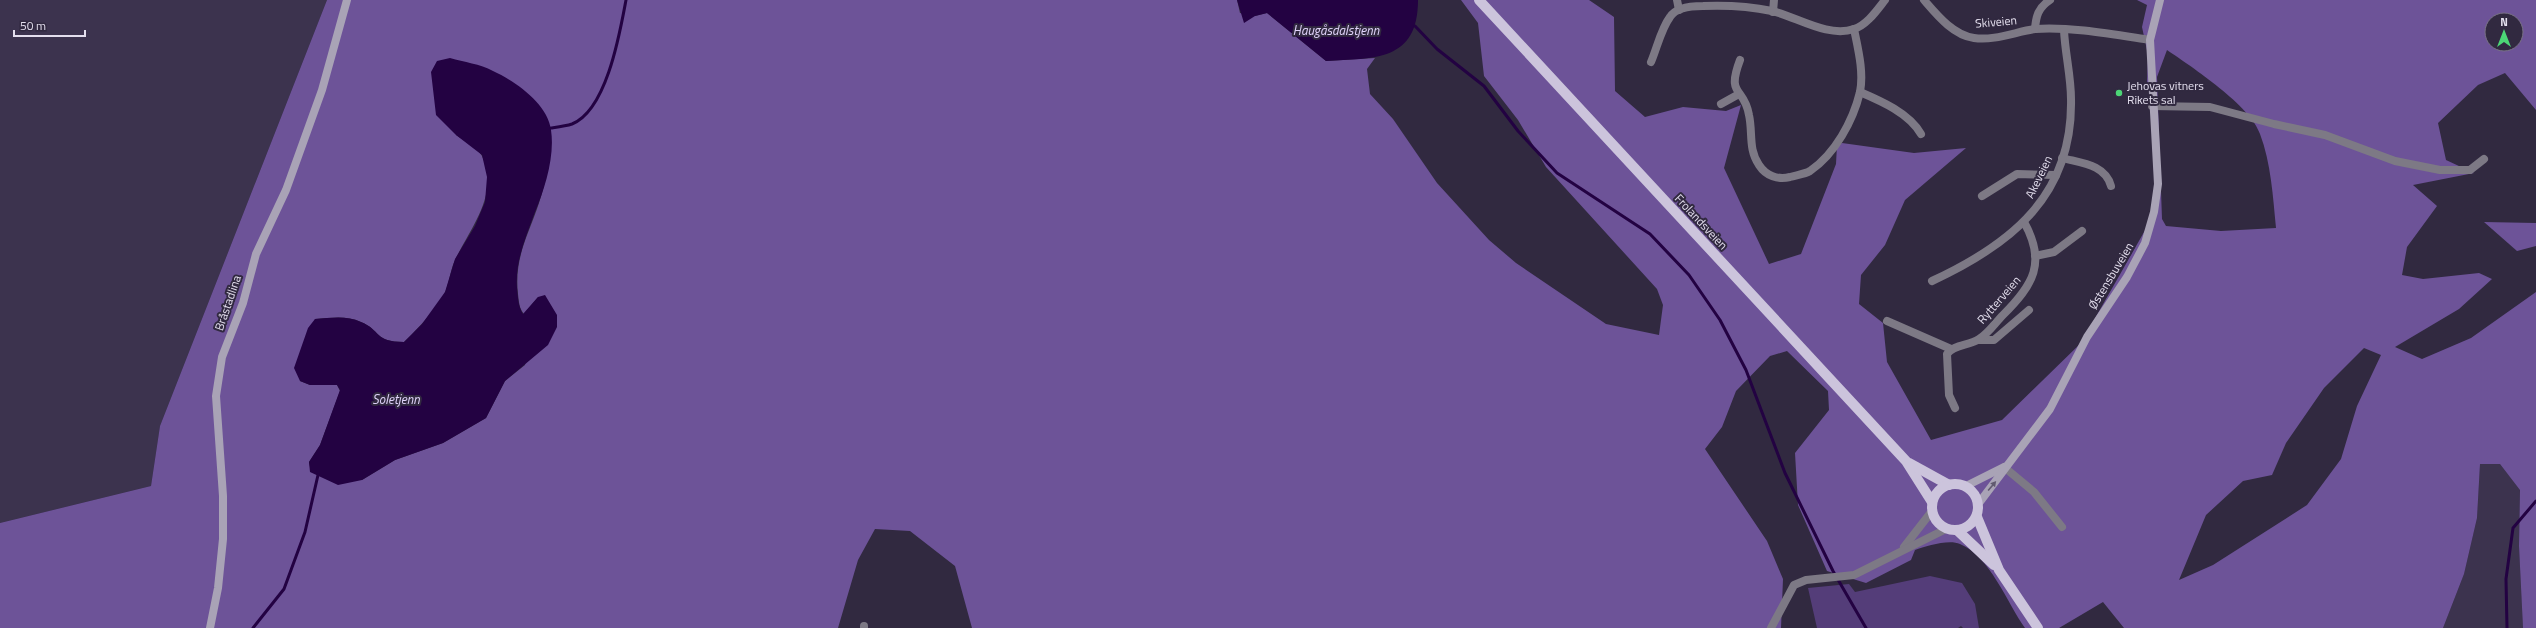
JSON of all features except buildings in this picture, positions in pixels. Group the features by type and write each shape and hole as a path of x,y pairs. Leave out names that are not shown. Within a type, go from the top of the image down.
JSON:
{"main road":[{"name":"Bråstadlina","path":"210,628 218,588 223,538 223,496 216,396 222,356 243,303 256,254 286,190 322,90 347,0"},
{"name":"Frolandsveien","path":"1479,0 1906,461 1932,507"},
{"name":"Østensbuveien","path":"1979,503 2004,467 2024,445 2050,409 2087,336 2127,276 2145,243 2154,212 2158,184 2158,151 2152,106 2150,40 2160,0"},
{"name":"Frolandsveien","path":"1906,461 1948,484"},
{"name":"Østensbuveien","path":"1966,486 2004,467"},
{"path":"1958,531 1972,524 1977,517 1979,503 1976,496 1966,486 1948,484 1938,491 1932,507 1937,522 1946,529 1958,531 1999,570"},
{"path":"1977,517 1999,570 2038,628"}],"street":[{"path":"1677,0 1679,10"},
{"path":"1773,12 1774,0"},
{"path":"1651,62 1670,17 1679,10 1693,6 1737,4 1773,12 1819,27 1839,30 1854,29 1861,25 1885,0"},
{"name":"Skiveien","path":"1924,0 1938,17 1956,30 1974,38 2001,36 2035,29 2064,30 2150,40"},
{"name":"Skiveien","path":"2035,29 2037,14 2043,4 2050,0"},
{"path":"1740,60 1733,78 1749,114 1751,148 1759,165 1768,175 1782,179 1809,172 1825,159 1848,126 1860,92 1860,72 1854,29"},
{"name":"Akeveien","path":"1932,281 1984,254 2024,222 2035,211 2056,175 2062,158 2071,120 2072,97 2064,30"},
{"path":"1860,92 1904,116 1917,127 1921,134"},
{"path":"1721,104 1739,94"},
{"path":"2152,106 2210,107 2274,124 2325,135 2395,161 2440,170 2470,170 2484,160"},
{"path":"2062,158 2097,168 2105,174 2111,186"},
{"path":"1982,196 2017,174 2056,175"},
{"name":"Rytterveien","path":"1950,349 1979,340 2030,284 2036,256 2034,240 2024,222"},
{"path":"2036,256 2054,252 2082,231"},
{"path":"1979,340 1994,340 2030,310"},
{"path":"1887,321 1950,349 1947,354 1948,395 1955,408"},
{"path":"2004,467 2034,492 2062,527"},
{"path":"1901,550 1932,507"},
{"path":"1771,628 1794,585 1806,580 1854,575 1901,550 1946,529"}],"shaded area":[{"path":"0,0 327,0 160,426 151,486 0,523"},
{"path":"327,0 1237,0 1240,13 1255,16 1267,13 1326,61 1375,58 1367,69 1370,94 1393,119 1437,183 1489,240 1516,263 1606,324 1659,335 1663,305 1657,289 1546,167 1518,120 1484,76 1478,23 1461,0 1589,0 1614,17 1615,91 1645,117 1683,107 1726,111 1741,105 1724,168 1769,264 1801,254 1836,164 1837,145 1842,143 1914,153 1966,148 1905,200 1885,245 1861,275 1859,304 1883,323 1887,362 1931,440 2002,420 2081,343 2156,211 2150,96 2147,81 2148,55 2142,27 2147,5 2137,0 2536,0 2536,110 2505,73 2478,85 2438,123 2446,160 2474,173 2413,185 2437,206 2407,247 2402,275 2423,279 2479,273 2492,279 2459,309 2395,347 2422,359 2471,338 2536,292 2536,628 2523,628 2519,546 2520,490 2500,464 2480,464 2477,518 2464,574 2443,628 2124,628 2103,602 2059,628 2025,628 1989,569 1971,550 1960,544 1950,542 1915,550 1911,560 1866,583 1827,571 1798,505 1795,453 1829,410 1828,391 1787,351 1770,356 1736,391 1722,427 1705,449 1767,541 1783,579 1781,628 972,628 955,566 910,531 875,529 858,560 838,628 0,628 0,523 151,486 160,426","holes":["2167,50 2220,88 2245,111 2254,123 2260,134 2267,157 2276,228 2221,231 2166,226 2162,219 2157,77","551,128 548,166 544,184 539,203 523,247 518,269 517,281 519,300 520,307 524,314 538,297 525,365 505,381 486,418 443,443 395,460 362,480 311,472 309,462 320,445 340,391 337,385 310,385 300,381 315,319 350,318 372,328 382,338 404,342 421,325 443,296 454,262 476,222 486,196 488,183 487,170 482,156 474,147 456,135","2364,348 2381,355 2357,406 2341,459 2307,505 2213,565 2179,580 2206,515 2243,481 2272,475 2286,443 2324,388"]},
{"path":"2484,222 2536,223 2536,246 2517,251"},
{"path":"2480,464 2500,464 2520,489 2519,546 2523,628 2443,628 2464,574 2477,518"},
{"path":"1930,576 1962,583 1975,604 1979,628 1963,628 1961,626 1958,628 1817,628 1808,588 1849,584 1855,592"}],"water":[{"name":"Haugåsdalstjenn","path":"1237,0 1418,0 1416,20 1410,35 1402,46 1390,53 1376,57 1326,61 1267,13 1255,16 1244,23"},
{"name":"Soletjenn","path":"450,58 472,63 502,75 529,94 544,111 549,120 552,150 548,172 519,259 517,288 519,305 523,314 538,297 545,295 557,315 557,327 548,345 505,381 486,418 443,443 395,460 362,480 338,485 310,472 309,462 320,445 340,390 337,385 310,385 300,381 294,368 308,328 315,319 350,318 372,328 382,338 404,342 422,324 445,292 455,259 475,226 485,202 487,177 482,155 456,135 436,115 431,72 437,61"}],"waterway":[{"path":"551,128 572,124 584,116 594,103 603,87 616,50 626,0"},
{"path":"1415,26 1437,49 1484,86 1518,131 1557,173 1650,234 1689,275 1720,320 1746,370 1785,473 1833,571 1866,628"},
{"path":"253,628 284,589 305,532 318,475"},
{"path":"2507,628 2506,579 2513,528 2536,501"}],"place":[{"name":"Jehovas vitners Rikets sal","path":"2119,93"}]}
